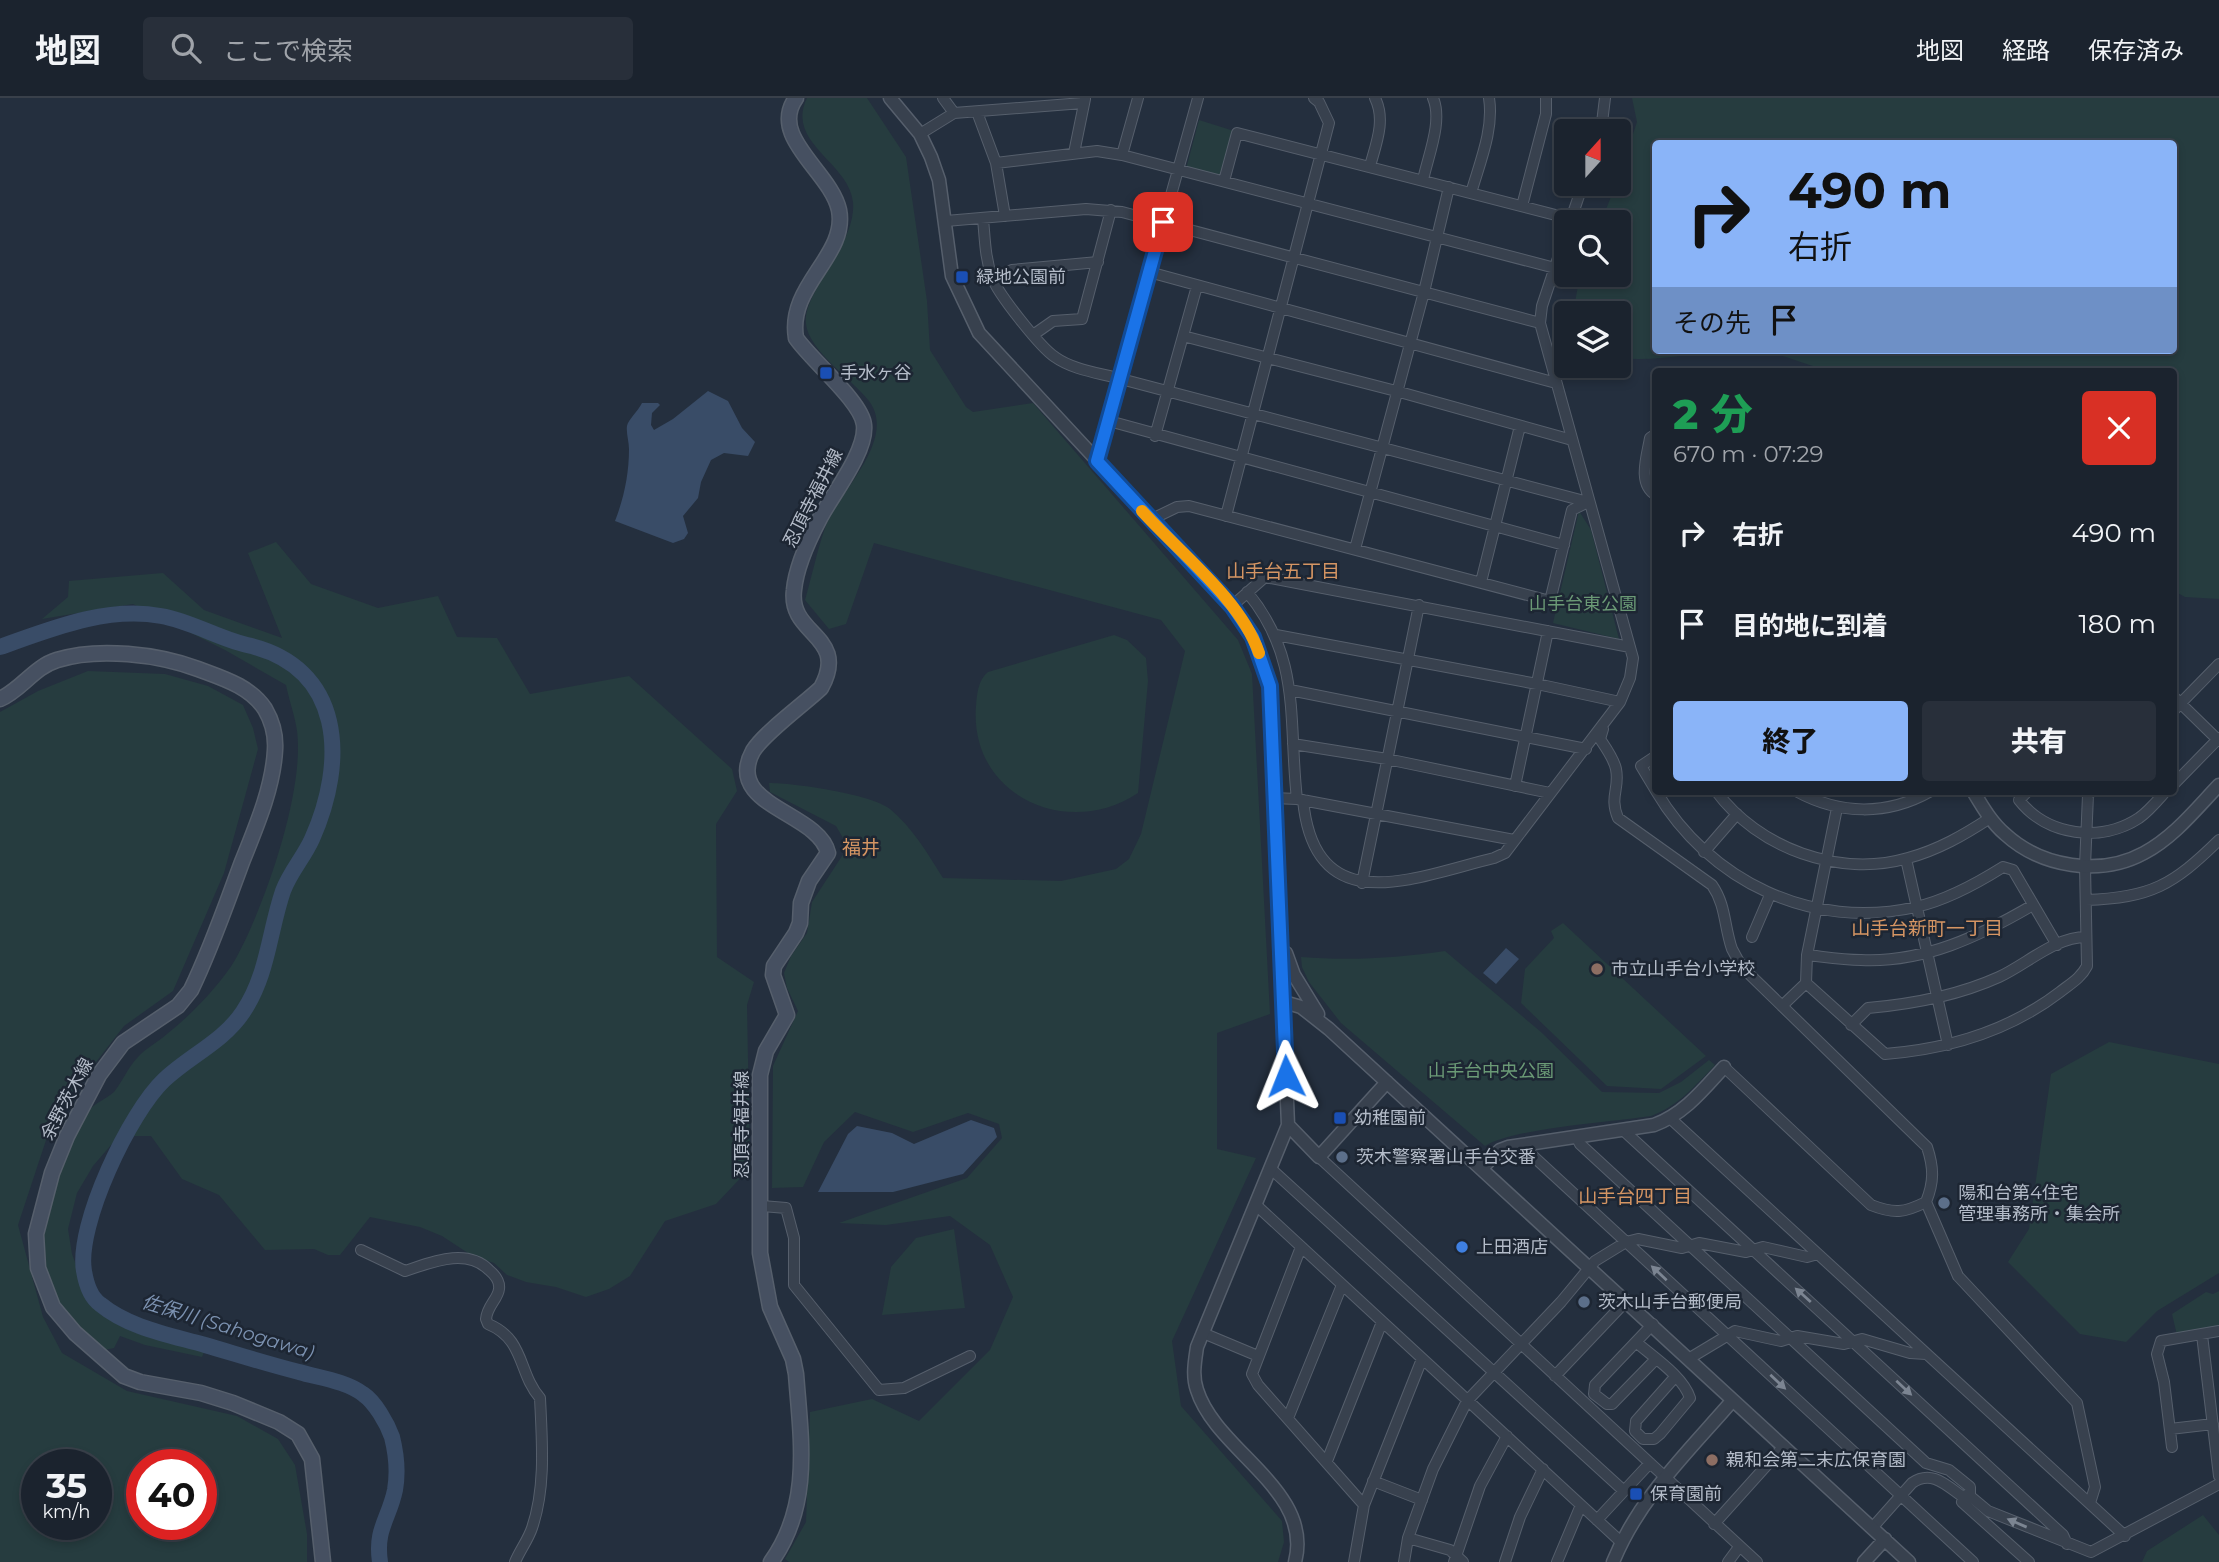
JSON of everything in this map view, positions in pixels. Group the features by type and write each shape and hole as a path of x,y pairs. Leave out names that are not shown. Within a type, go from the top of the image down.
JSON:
{"main road":[{"name":"忍頂寺福井線","path":"771,1562 781,1548 797,1513 801,1474 796,1374 789,1350 770,1307 760,1253 762,1062 787,1015 773,975 774,966 800,923 801,903 808,881 828,853 826,842 816,831 760,797 750,782 748,766 754,750 821,688 827,677 831,665 828,651 798,615 793,603 794,590 818,522 860,448 865,428 856,406 796,338 795,311 836,240 840,226 838,205 831,187 796,144 789,129 788,116 796,98"},
{"name":"余野茨木線","path":"0,699 54,661 72,657 141,655 169,658 232,681 251,694 264,708 273,727 275,749 272,769 258,821 197,978 178,1006 124,1043 99,1075 67,1136 52,1173 36,1234 38,1268 53,1307 75,1333 124,1376 233,1403 279,1422 298,1434 312,1459 323,1562"}],"street":[{"path":"890,98 920,134 939,180 952,276 959,296 979,333 1232,606 1253,637 1270,686 1288,1125 1203,1333 1194,1368 1204,1408 1281,1499 1294,1519 1300,1544 1295,1562"},
{"path":"943,98 954,113"},
{"path":"1122,155 1138,98"},
{"path":"1097,461 1198,98"},
{"path":"1226,516 1329,122 1319,102 1314,98"},
{"path":"1370,166 1379,134 1379,107 1375,98"},
{"path":"1423,180 1437,107 1433,98"},
{"path":"1471,193 1489,129 1489,98"},
{"path":"1522,206 1546,114 1546,98"},
{"path":"1602,119 1605,98"},
{"path":"920,134 954,113 1084,100 1074,153"},
{"path":"976,112 996,163 1005,216"},
{"path":"1224,181 1237,133 1554,216"},
{"path":"996,163 1097,151 1122,155 1554,268"},
{"path":"1355,549 1424,292 1449,187"},
{"path":"946,221 1086,209 1111,211 1163,222 1540,323"},
{"path":"1033,335 1053,321 1082,319 1111,211"},
{"path":"983,219 986,258 993,281 1033,335 1054,357 1121,379 1588,502"},
{"path":"993,281 1012,270 1098,262"},
{"path":"1247,592 1276,635 1290,690 1300,800 1318,853 1340,875 1362,883 1385,884 1505,853 1620,702 1630,678 1633,658 1540,323 1542,306 1554,271"},
{"path":"1149,272 1556,383"},
{"path":"1155,436 1197,286"},
{"path":"1183,337 1396,391 1572,440"},
{"path":"1109,421 1242,460 1564,545"},
{"path":"1481,582 1520,426"},
{"path":"1652,437 1644,480 1652,494"},
{"path":"1150,520 1177,507 1189,506 1550,601 1572,510 1588,502"},
{"path":"1232,606 1265,577 1630,647"},
{"path":"1362,883 1419,605"},
{"path":"1515,786 1548,631"},
{"path":"1276,635 1620,702"},
{"path":"2177,703 2219,664"},
{"path":"1290,690 1586,749"},
{"path":"2177,705 2219,740 2177,781"},
{"path":"1482,1168 1500,1150 1654,1125 1671,1119 1686,1108 1724,1067 1871,1205 1891,1213 1913,1208 1926,1202 1933,1186 1933,1165 1927,1147 1743,968 1732,948 1720,896 1712,885 1618,818 1613,796 1616,767 1600,739 1604,725"},
{"path":"1293,744 1550,793"},
{"path":"1652,759 1641,766 1652,784"},
{"path":"1976,795 2003,833 2050,861 2085,866 2127,861 2144,854 2174,831 2219,785"},
{"path":"1659,795 1682,830 1703,852 1770,895 1816,909 1885,912 1917,907 1976,884 2003,867 2012,870 2057,945"},
{"path":"1720,795 1737,814 1771,840 1826,860 1880,863 1906,859 1938,848 1990,818"},
{"path":"1803,795 1837,808 1880,809 1916,800 1924,795"},
{"path":"2024,795 2020,800 2035,817 2057,828 2086,833 2106,830 2138,818 2162,795"},
{"path":"1806,983 1885,1054 1948,1045 2024,1016 2083,974 2087,966 2085,866 2088,795"},
{"path":"1273,798 1376,813 1514,840"},
{"path":"1782,1006 1806,983 1807,955 1837,808"},
{"path":"1703,852 1737,814"},
{"path":"2086,900 2131,897 2162,886 2182,874 2219,840"},
{"path":"1906,859 1948,1045"},
{"path":"1752,937 1770,895"},
{"path":"1807,955 1864,961 1927,953 1990,930 2033,905"},
{"path":"1851,1025 1868,1008 1938,998 2001,976 2071,937 2086,937"},
{"path":"1282,942 1294,975 1329,1029"},
{"path":"1284,1002 1301,1007 1329,1029 1909,1562"},
{"path":"1319,1157 1387,1082"},
{"path":"1671,1119 2125,1536"},
{"path":"1288,1125 1319,1157 1757,1562"},
{"path":"1623,1130 2063,1535 2067,1544"},
{"path":"1577,1136 1580,1144 1926,1463 1949,1470 1970,1487 1962,1502 2029,1562"},
{"path":"1521,1145 1973,1562"},
{"path":"1270,1168 1624,1491"},
{"path":"1926,1202 1958,1276 2077,1403 2095,1487 2090,1503"},
{"path":"1256,1205 1621,1542"},
{"path":"762,1206 786,1208 794,1238 794,1285 879,1390 904,1388 971,1356"},
{"path":"1404,1562 1408,1538 1422,1500 1467,1401 1561,1302 1588,1268 1626,1242 1638,1239 1682,1248 1699,1243 1746,1252 1763,1247 1807,1257 1818,1254"},
{"path":"1301,1247 1252,1374 1258,1385 1364,1505"},
{"path":"360,1251 404,1271 438,1261 464,1258 487,1267 496,1277 498,1293 491,1302 485,1319 488,1324 503,1330 513,1344 525,1365 534,1391 540,1398 541,1473 537,1508 532,1528 515,1562"},
{"path":"1288,1419 1342,1285"},
{"path":"1555,1376 1627,1300"},
{"path":"1327,1461 1382,1322"},
{"path":"1653,1324 1595,1385 1594,1394 1607,1404 1612,1404 1656,1359"},
{"path":"1690,1358 1735,1331 1781,1341 1797,1336 1844,1344 1862,1339 1910,1353 1926,1354"},
{"path":"2172,1447 2157,1354 2161,1341 2219,1331"},
{"path":"1203,1333 1258,1356"},
{"path":"2202,1335 2219,1476"},
{"path":"1636,1342 1675,1377 1690,1398 1660,1434 1654,1439 1643,1438 1635,1431 1636,1421 1675,1377"},
{"path":"1354,1562 1364,1505 1422,1359"},
{"path":"2207,1378 2219,1377"},
{"path":"1613,1562 1621,1542 1646,1499 1732,1401"},
{"path":"2170,1429 2213,1424"},
{"path":"1458,1560 1480,1486 1507,1436"},
{"path":"1714,1524 1784,1446"},
{"path":"1597,1520 1650,1463"},
{"path":"1505,1562 1520,1517 1543,1469"},
{"path":"1872,1528 1915,1481 1927,1477 1940,1481 1988,1511 2091,1552 2219,1484"},
{"path":"1373,1481 1422,1500"},
{"path":"1557,1562 1581,1505"},
{"path":"1408,1538 1450,1550 1458,1560"},
{"path":"1864,1562 1885,1539"},
{"path":"1728,1562 1739,1547"}],"green space":[{"path":"807,98 867,98 906,157 927,301 930,350 966,407 973,412 1033,403 1238,640 1252,674 1270,1014 1217,1033 1217,1149 1256,1158 1172,1341 1181,1406 1282,1521 1284,1542 1278,1562 789,1562 785,1559 806,1522 810,1412 872,1399 919,1421 990,1350 1013,1297 990,1245 950,1216 886,1225 839,1223 967,1178 1002,1138 999,1124 968,1113 913,1132 855,1112 824,1142 803,1187 772,1188 773,1066 798,1011 787,988 784,973 791,956 807,933 812,902 844,853 843,838 836,826 770,792 769,783 832,790 867,799 890,809 919,841 943,878 1061,881 1116,869 1129,859 1141,834 1185,651 1161,620 874,543 846,624 829,629 805,600 825,528 863,466 876,432 876,416 869,401 823,354 809,334 806,324 812,297 847,234 853,202 841,175 804,128 802,114"},
{"path":"1632,98 2219,98 2219,599 2185,597 2177,593 2177,368 1818,368 1777,354 2177,354 2177,140 1652,140 1652,354 1698,354 1631,359 1631,301 1575,301 1578,287 1631,287 1631,210 1606,210 1611,196 1631,196 1631,140 1637,122"},
{"path":"1199,120 1234,131 1222,179 1186,169"},
{"name":"山手台東公園","path":"1579,511 1591,530 1619,639 1553,623"},
{"path":"276,542 311,584 378,608 438,596 457,637 497,638 530,694 629,676 732,769 737,791 716,824 717,957 754,982 747,1005 750,1168 716,1204 665,1221 630,1276 609,1289 586,1297 507,1275 494,1263 471,1255 442,1236 420,1227 370,1217 340,1255 328,1255 314,1249 265,1250 219,1195 182,1179 151,1136 135,1136 111,1145 93,1166 77,1193 68,1229 72,1254 88,1298 105,1315 127,1328 205,1350 202,1357 145,1345 120,1336 114,1348 104,1350 81,1330 52,1291 45,1271 43,1250 44,1227 50,1202 70,1140 83,1117 114,1092 141,1054 176,1027 204,1000 235,960 258,911 289,816 298,756 297,731 286,685 225,650 133,604 42,619 68,597 69,581 163,573 204,610 282,638 248,553"},
{"path":"1114,635 1127,640 1146,658 1148,681 1138,793 1111,806 1082,812 1054,810 1028,801 1006,785 989,764 978,738 976,706 982,679 988,672"},
{"path":"88,671 165,674 208,686 243,705 253,728 258,749 224,873 173,991 124,1026 54,1116 18,1225 43,1317 62,1353 127,1391 237,1416 278,1439 295,1465 307,1534 307,1562 0,1562 0,712 38,691"},
{"path":"1563,923 1706,1056 1661,1089 1607,1086 1521,1003 1525,969 1554,938 1551,931"},
{"name":"山手台中央公園","path":"1445,951 1541,1032 1602,1092 1659,1093 1681,1082 1709,1060 1715,1065 1678,1101 1651,1116 1540,1130 1485,1146 1341,1023 1309,982 1301,957 1374,958"},
{"path":"2109,1042 2219,1064 2219,1273 2157,1311 2126,1342 2080,1334 2008,1262 2029,1229 2051,1074"},
{"path":"954,1229 965,1308 882,1315 891,1267 916,1238"},
{"path":"2219,1291 2219,1326 2177,1335 2172,1314 2206,1292 2213,1294"},
{"path":"2203,1515 2219,1535 2219,1562 2142,1562 2147,1551"}],"water":[{"path":"708,391 728,401 742,428 755,442 748,456 724,453 711,460 701,482 698,498 683,516 688,533 684,539 673,543 615,521 627,477 629,421 642,403 658,403 660,405 652,413 651,425 654,430 673,419"},
{"path":"1506,948 1519,959 1496,984 1483,973"},
{"path":"971,1120 994,1128 997,1137 963,1174 893,1192 818,1192 848,1134 857,1126 892,1133 914,1144"}],"waterway":[{"name":"佐保川 (Sahogawa)","path":"0,647 99,617 120,614 161,616 279,656 303,674 319,695 329,721 332,749 330,779 312,839 283,891 258,983 235,1023 164,1080 136,1117 108,1170 97,1199 88,1226 84,1271 94,1298 111,1312 137,1325 341,1383 372,1402 390,1431 396,1463 395,1490 379,1541 380,1562"}],"slow traffic":[{"path":"1142,511 1232,606 1253,637 1259,653"}],"place":[{"name":"緑地公園前","path":"962,277"},
{"name":"手水ヶ谷","path":"826,373"},
{"name":"市立山手台小学校","path":"1597,969"},
{"name":"幼稚園前","path":"1340,1118"},
{"name":"茨木警察署山手台交番","path":"1342,1157"},
{"name":"陽和台第4住宅 管理事務所・集会所","path":"1944,1203"},
{"name":"上田酒店","path":"1462,1247"},
{"name":"茨木山手台郵便局","path":"1584,1302"},
{"name":"親和会第二末広保育園","path":"1712,1460"},
{"name":"保育園前","path":"1636,1494"}],"district":[{"name":"山手台五丁目","path":"1283,571"},
{"name":"福井","path":"861,847"},
{"name":"山手台新町一丁目","path":"1927,928"},
{"name":"山手台四丁目","path":"1635,1196"}],"route":[{"path":"1163,222 1097,461 1232,606 1253,637 1270,686 1286,1076"}]}
